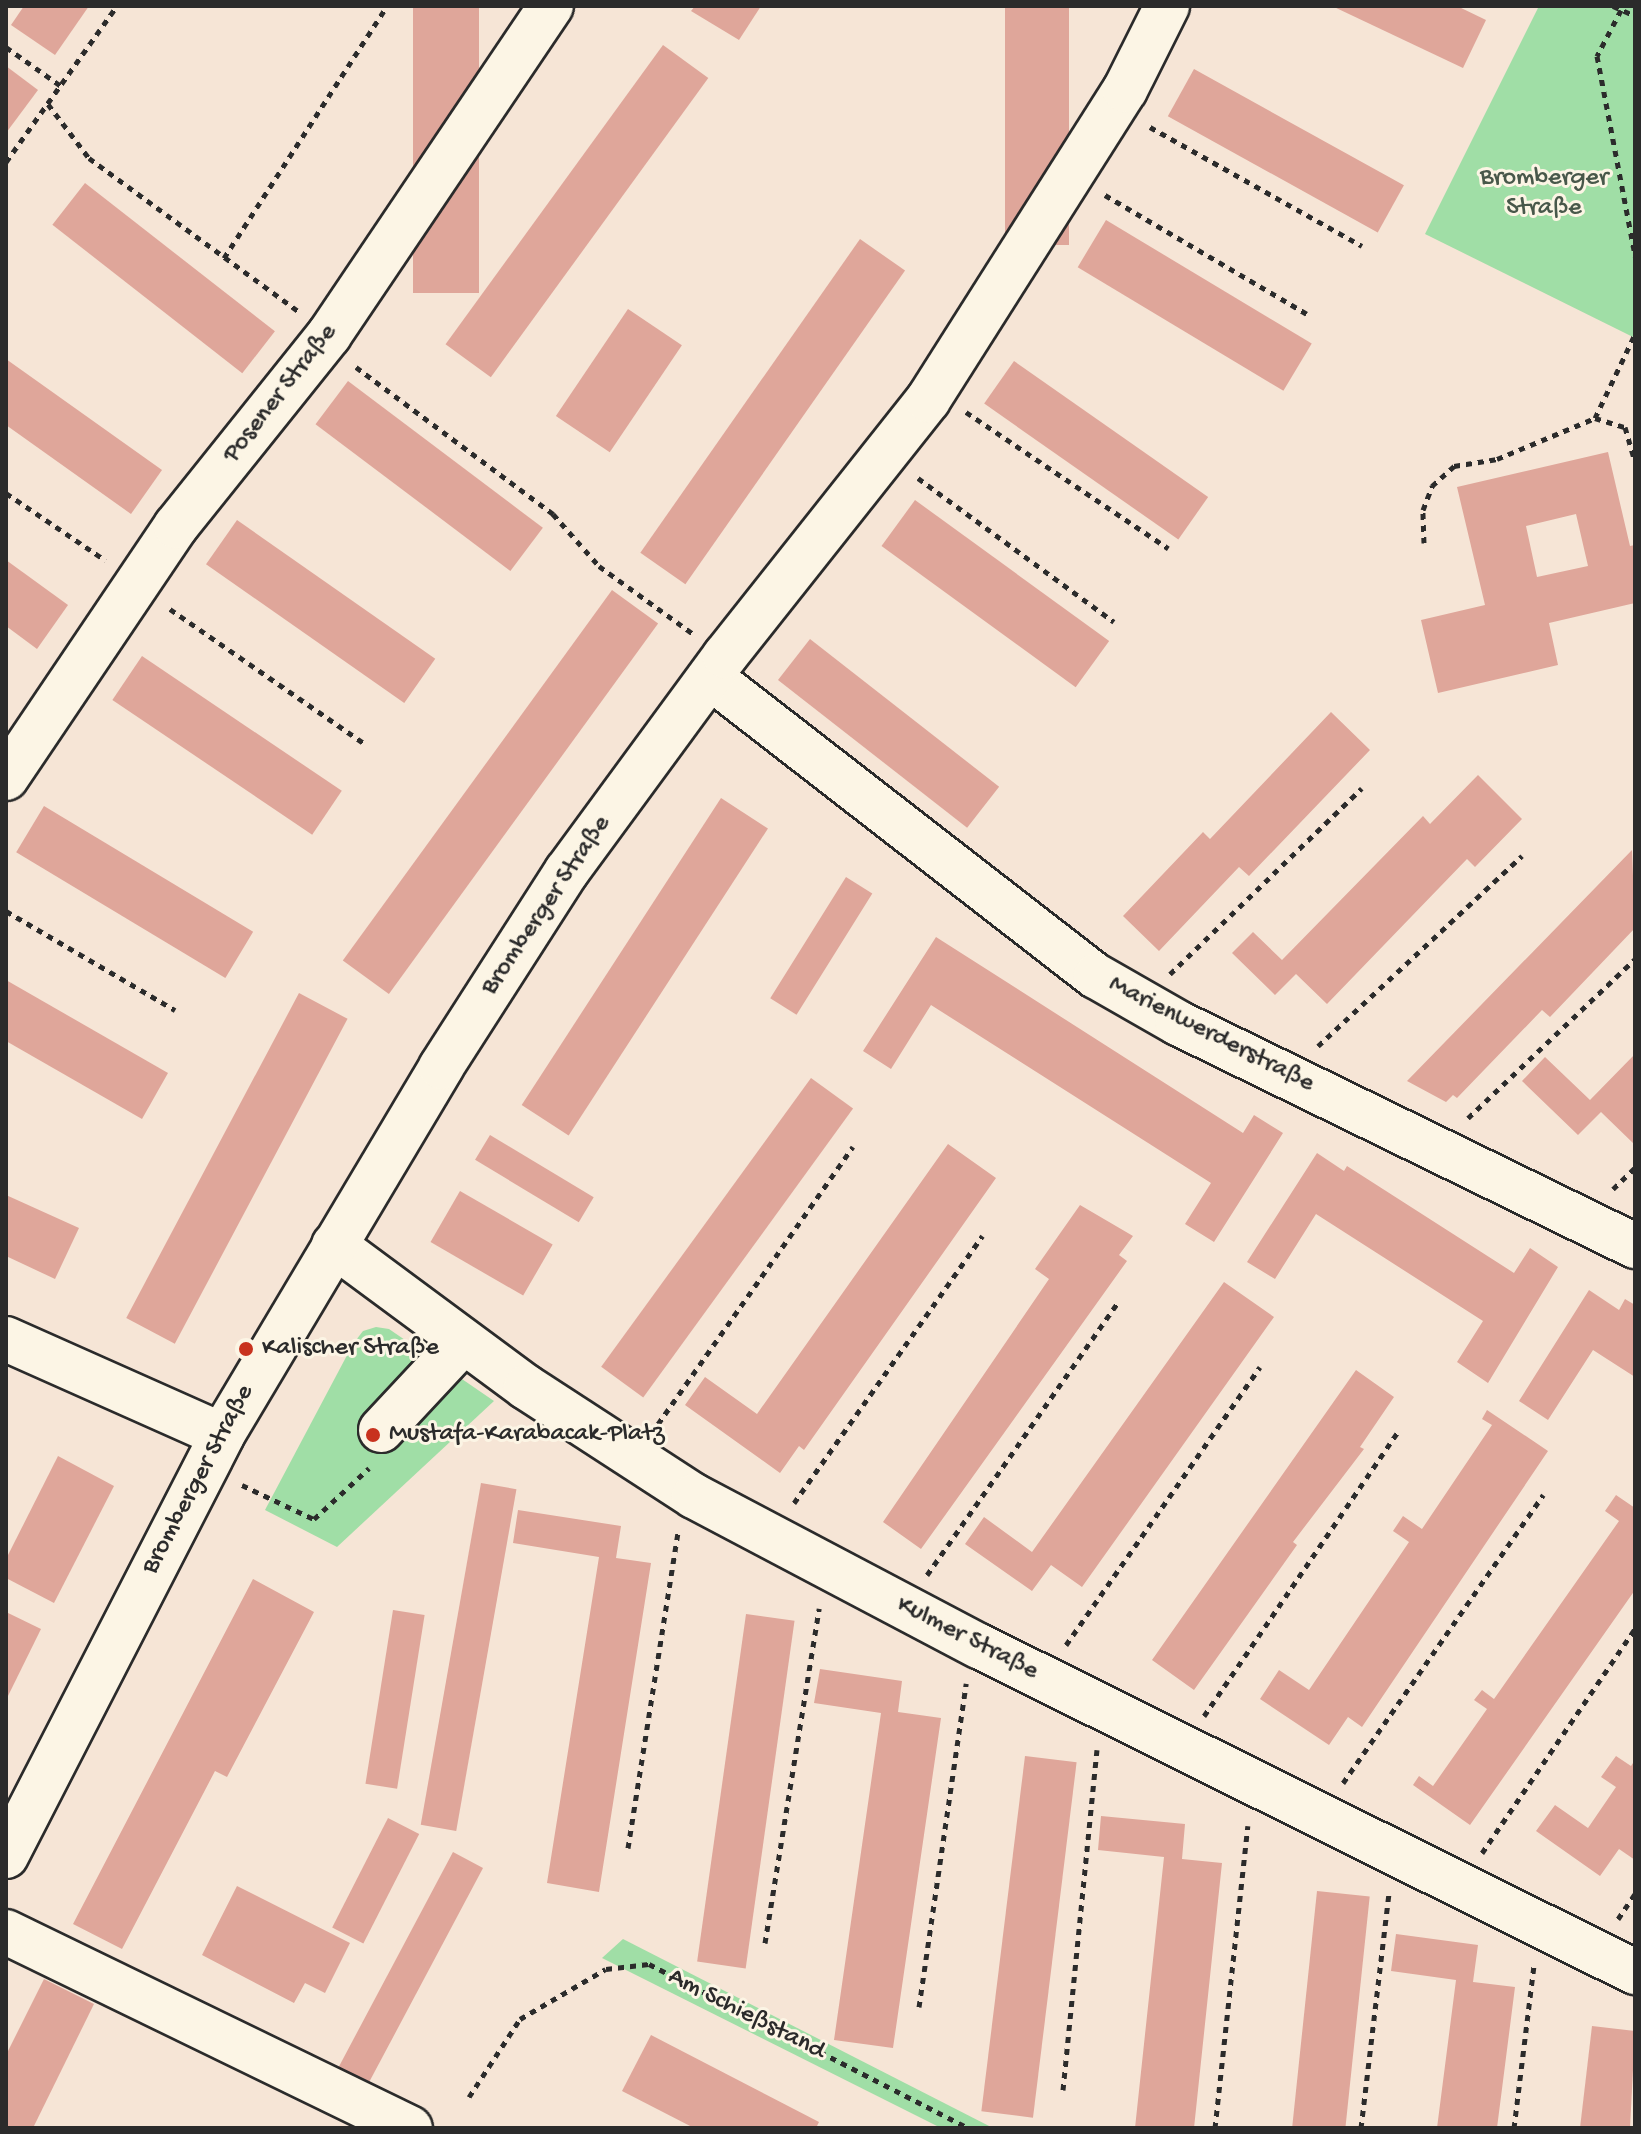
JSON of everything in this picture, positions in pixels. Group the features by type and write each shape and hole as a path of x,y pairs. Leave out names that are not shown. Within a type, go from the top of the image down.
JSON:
{"street":[{"name":"Posener Straße","path":"6,778 176,526 326,338 551,6"},
{"name":"Bromberger Straße","path":"6,1856 22,1785 334,1245 567,871 717,666 934,390 1114,107 1167,6"},
{"name":"Marienwerderstraße","path":"717,666 1096,976 1291,1078 1635,1246"},
{"name":"Kulmer Straße","path":"334,1245 463,1342 694,1496 831,1571 979,1646 1635,1972"},
{"path":"6,1339 222,1435"},
{"path":"381,1430 463,1342"},
{"path":"6,1932 410,2128"}],"path":[{"path":"6,162 117,6"},
{"path":"224,258 387,6"},
{"path":"1613,6 1635,16"},
{"path":"1621,10 1597,56 1635,256"},
{"path":"6,47 61,86"},
{"path":"48,104 89,158 224,258 553,514 599,566 717,666"},
{"path":"1114,107 1362,246"},
{"path":"1072,176 1307,314"},
{"path":"1595,418 1635,334"},
{"path":"934,390 1168,548"},
{"path":"1424,543 1423,510 1432,486 1454,466 1497,459 1595,418 1625,427 1635,461"},
{"path":"885,454 1114,622"},
{"path":"6,493 109,563"},
{"path":"162,603 365,744"},
{"path":"1141,1002 1362,788"},
{"path":"1291,1078 1323,1039 1522,856"},
{"path":"6,911 175,1010"},
{"path":"1443,1152 1471,1114 1635,959"},
{"path":"637,1460 853,1147"},
{"path":"771,1538 982,1236"},
{"path":"907,1609 1119,1301"},
{"path":"1044,1678 1260,1367"},
{"path":"1186,1748 1398,1432"},
{"path":"1327,1818 1342,1783 1543,1495"},
{"path":"628,1848 680,1522 694,1496"},
{"path":"765,1943 821,1599 831,1571"},
{"path":"1460,1885 1635,1629"},
{"path":"919,2007 967,1673 979,1646"},
{"path":"1063,2090 1097,1749 1111,1711"},
{"path":"1215,2128 1254,1782"},
{"path":"1361,2128 1398,1854"},
{"path":"1514,2128 1539,1924"},
{"name":"Am Schießstand","path":"469,2097 520,2019 606,1969 649,1964 968,2128"}],"green space":[{"name":"Bromberger Straße","path":"1539,6 1635,6 1635,338 1425,234"},
{"path":"376,1327 389,1329 494,1401 337,1547 265,1510 353,1344 363,1331"},
{"path":"623,1939 993,2128 941,2128 602,1958"}],"building":[{"path":"24,6 89,6 55,55 11,25"},
{"path":"413,6 479,6 479,293 413,293"},
{"path":"695,6 761,6 739,40 691,11"},
{"path":"1005,6 1069,6 1069,245 1005,245"},
{"path":"1332,6 1457,6 1486,20 1463,68"},
{"path":"663,45 708,78 491,377 446,344"},
{"path":"6,66 38,90 6,133"},
{"path":"1194,69 1404,185 1378,233 1168,116"},
{"path":"85,183 275,331 242,373 52,225"},
{"path":"1106,220 1312,344 1283,391 1078,267"},
{"path":"860,239 905,271 685,584 640,553"},
{"path":"628,309 682,345 610,452 556,416"},
{"path":"6,359 162,470 131,514 6,425"},
{"path":"1014,361 1208,497 1178,540 984,404"},
{"path":"348,381 543,528 510,571 316,424"},
{"path":"1608,452 1630,546 1635,545 1635,603 1549,623 1558,665 1438,693 1421,620 1485,605 1457,487","holes":["1576,514 1588,566 1537,577 1526,526"]},
{"path":"915,500 1109,641 1076,687 881,546"},
{"path":"237,520 435,659 404,703 206,564"},
{"path":"6,560 68,605 37,649 6,626"},
{"path":"612,590 658,624 389,994 343,961"},
{"path":"810,639 999,787 967,828 778,680"},
{"path":"142,656 342,791 312,835 112,700"},
{"path":"1331,712 1370,750 1249,876 1239,867 1159,951 1123,916 1203,832 1210,839"},
{"path":"1478,775 1522,819 1475,867 1467,859 1327,1004 1296,974 1275,995 1232,953 1253,932 1282,960 1423,816 1430,824"},
{"path":"721,798 768,828 569,1135 522,1105"},
{"path":"44,806 253,932 225,978 16,852"},
{"path":"1632,850 1635,928 1550,1017 1542,1010 1457,1098 1453,1095 1446,1102 1407,1081"},
{"path":"846,877 872,893 797,1015 770,998"},
{"path":"936,937 1243,1133 1254,1115 1283,1133 1214,1242 1185,1224 1211,1183 931,1005 891,1069 863,1051"},
{"path":"6,980 168,1073 142,1119 6,1041"},
{"path":"299,993 348,1019 175,1344 126,1318"},
{"path":"1635,1054 1635,1145 1601,1112 1578,1135 1522,1081 1545,1057 1590,1100"},
{"path":"811,1078 853,1109 643,1397 601,1367"},
{"path":"490,1135 594,1197 579,1222 475,1160"},
{"path":"948,1144 996,1178 804,1450 799,1446 780,1473 685,1405 705,1377 757,1414"},
{"path":"1317,1153 1344,1171 1347,1166 1514,1273 1530,1248 1558,1267 1488,1383 1457,1362 1483,1321 1316,1214 1275,1279 1247,1262"},
{"path":"460,1191 553,1244 523,1296 430,1242"},
{"path":"6,1195 79,1228 55,1279 6,1256"},
{"path":"1080,1205 1133,1236 1119,1255 1127,1261 921,1549 883,1522 1049,1279 1035,1269"},
{"path":"1224,1282 1274,1317 1082,1587 1051,1565 1032,1591 965,1544 984,1517 1032,1552"},
{"path":"1589,1290 1619,1310 1625,1299 1635,1305 1635,1377 1593,1350 1548,1420 1519,1401"},
{"path":"1356,1370 1394,1397 1360,1447 1364,1449 1293,1542 1297,1545 1194,1690 1152,1660"},
{"path":"1487,1410 1548,1451 1362,1727 1348,1717 1329,1745 1260,1699 1279,1670 1309,1690 1409,1542 1393,1531 1403,1516 1422,1529 1492,1425 1482,1419"},
{"path":"58,1456 114,1486 54,1603 6,1578 6,1559"},
{"path":"481,1483 516,1489 456,1831 421,1825"},
{"path":"1616,1495 1635,1508 1635,1590 1470,1825 1413,1785 1419,1776 1433,1786 1487,1709 1474,1700 1482,1690 1494,1699 1619,1521 1605,1511"},
{"path":"518,1510 621,1526 616,1558 651,1563 599,1892 547,1883 599,1557 513,1543"},
{"path":"253,1579 314,1612 227,1777 215,1771 122,1949 73,1924"},
{"path":"393,1610 425,1615 397,1789 365,1784"},
{"path":"6,1612 41,1629 6,1700"},
{"path":"746,1614 795,1621 746,1968 697,1962"},
{"path":"820,1669 902,1681 898,1712 941,1718 893,2048 834,2040 881,1713 814,1703"},
{"path":"1025,1756 1077,1762 1033,2118 981,2111"},
{"path":"1616,1756 1631,1766 1635,1760 1635,1860 1619,1849 1600,1876 1536,1831 1555,1805 1588,1828 1616,1787 1601,1777"},
{"path":"1101,1816 1185,1824 1182,1859 1222,1863 1194,2128 1135,2128 1164,1857 1098,1850"},
{"path":"388,1818 419,1834 363,1943 332,1928"},
{"path":"453,1852 483,1868 364,2091 334,2075"},
{"path":"237,1886 350,1943 325,1993 305,1983 294,2003 202,1955"},
{"path":"1317,1891 1370,1897 1345,2128 1292,2128"},
{"path":"1396,1934 1478,1945 1473,1982 1515,1987 1497,2128 1437,2128 1456,1980 1391,1971"},
{"path":"44,1979 94,2004 33,2128 6,2128 6,2055"},
{"path":"1592,2026 1635,2031 1630,2128 1580,2128"},
{"path":"651,2035 819,2122 816,2128 694,2128 622,2091"}],"place":[{"name":"Kalischer Straße","path":"246,1349"},
{"name":"Mustafa-Karabacak-Platz","path":"373,1435"}]}
